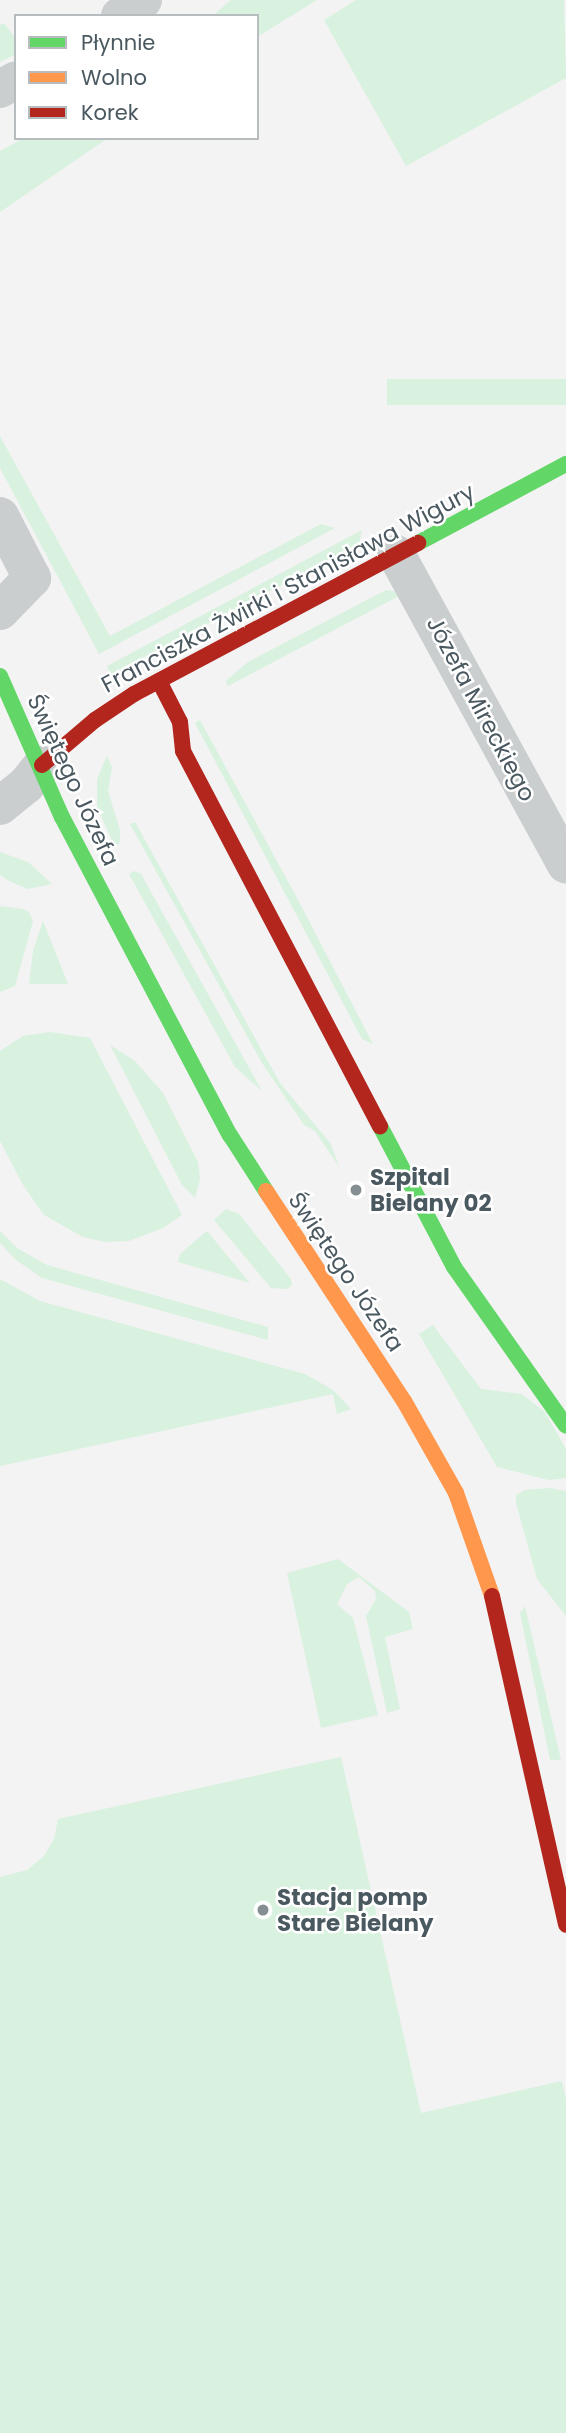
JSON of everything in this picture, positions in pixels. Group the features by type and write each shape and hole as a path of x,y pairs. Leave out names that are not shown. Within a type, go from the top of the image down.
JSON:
{"street":[{"path":"123,14 143,0"},
{"name":"Franciszka Żwirki i Stanisława Wigury","path":"42,765 95,720 159,681 566,464"},
{"path":"0,516 32,578 0,611"},
{"name":"Józefa Mireckiego","path":"397,554 566,865"},
{"name":"Świętego Józefa","path":"0,676 81,853 230,1135 404,1401 456,1493 495,1605 566,1925"},
{"path":"159,681 180,722 183,751 454,1267 566,1426"},
{"path":"0,806 26,785 42,765"}],"green space":[{"path":"231,0 317,0 259,36 259,14 214,14"},
{"path":"356,0 564,0 566,78 406,166 324,20"},
{"path":"4,23 14,36 14,55 0,62 0,25"},
{"path":"20,140 105,140 0,212 0,151"},
{"path":"387,379 566,379 566,405 387,405"},
{"path":"0,436 110,636 321,524 335,528 99,654 0,468"},
{"path":"362,530 359,544 110,675 107,666"},
{"path":"386,590 394,591 399,596 228,686 226,681 248,662"},
{"path":"200,720 373,1044 362,1039 195,723"},
{"path":"107,756 112,767 108,791 120,830 120,841 116,849 97,807 97,779"},
{"path":"135,822 280,1083 331,1144 339,1167 315,1131 304,1125 262,1063 130,824"},
{"path":"0,852 28,862 52,884 28,889 9,881 0,875"},
{"path":"134,871 141,874 262,1091 235,1067 129,874"},
{"path":"0,906 23,909 29,912 33,921 15,986 0,992"},
{"path":"43,921 68,984 29,984 33,951"},
{"path":"50,1032 90,1038 182,1215 163,1228 129,1241 105,1242 83,1237 44,1215 23,1185 0,1141 0,1051 23,1036"},
{"path":"110,1045 135,1061 163,1093 198,1162 200,1179 195,1198 182,1185"},
{"path":"226,1209 239,1214 291,1279 292,1285 287,1289 271,1288 214,1220"},
{"path":"0,1231 17,1248 47,1265 268,1327 268,1340 42,1278 16,1260 0,1243"},
{"path":"207,1231 250,1283 178,1262 180,1254"},
{"path":"0,1279 40,1301 305,1374 333,1390 351,1409 337,1414 333,1394 0,1466"},
{"path":"433,1325 481,1389 522,1394 545,1412 566,1449 566,1478 549,1480 497,1467 419,1334"},
{"path":"550,1488 566,1491 566,1616 537,1579 516,1503 516,1495 525,1490"},
{"path":"338,1559 409,1612 413,1629 385,1637 400,1709 387,1713 366,1616 376,1599 375,1591 359,1577 347,1584 337,1604 353,1618 378,1715 321,1728 287,1573"},
{"path":"525,1606 561,1760 550,1760 520,1613"},
{"path":"341,1757 421,2113 562,2081 566,2099 566,2433 0,2433 0,1877 27,1870 44,1856 54,1839 58,1819"}],"traffic: fast":[{"path":"418,543 566,464"},
{"path":"0,676 62,817 230,1135 266,1191"},
{"path":"380,1126 454,1267 566,1426"}],"traffic: slow":[{"path":"266,1191 404,1401 456,1493 492,1596"}],"traffic: jam":[{"path":"42,765 95,720 134,694 418,543"},
{"path":"159,681 180,722 183,751 380,1126"},
{"path":"492,1596 566,1925"}],"place":[{"name":"Szpital Bielany 02","path":"356,1190"},
{"name":"Stacja pomp Stare Bielany","path":"263,1910"}]}
